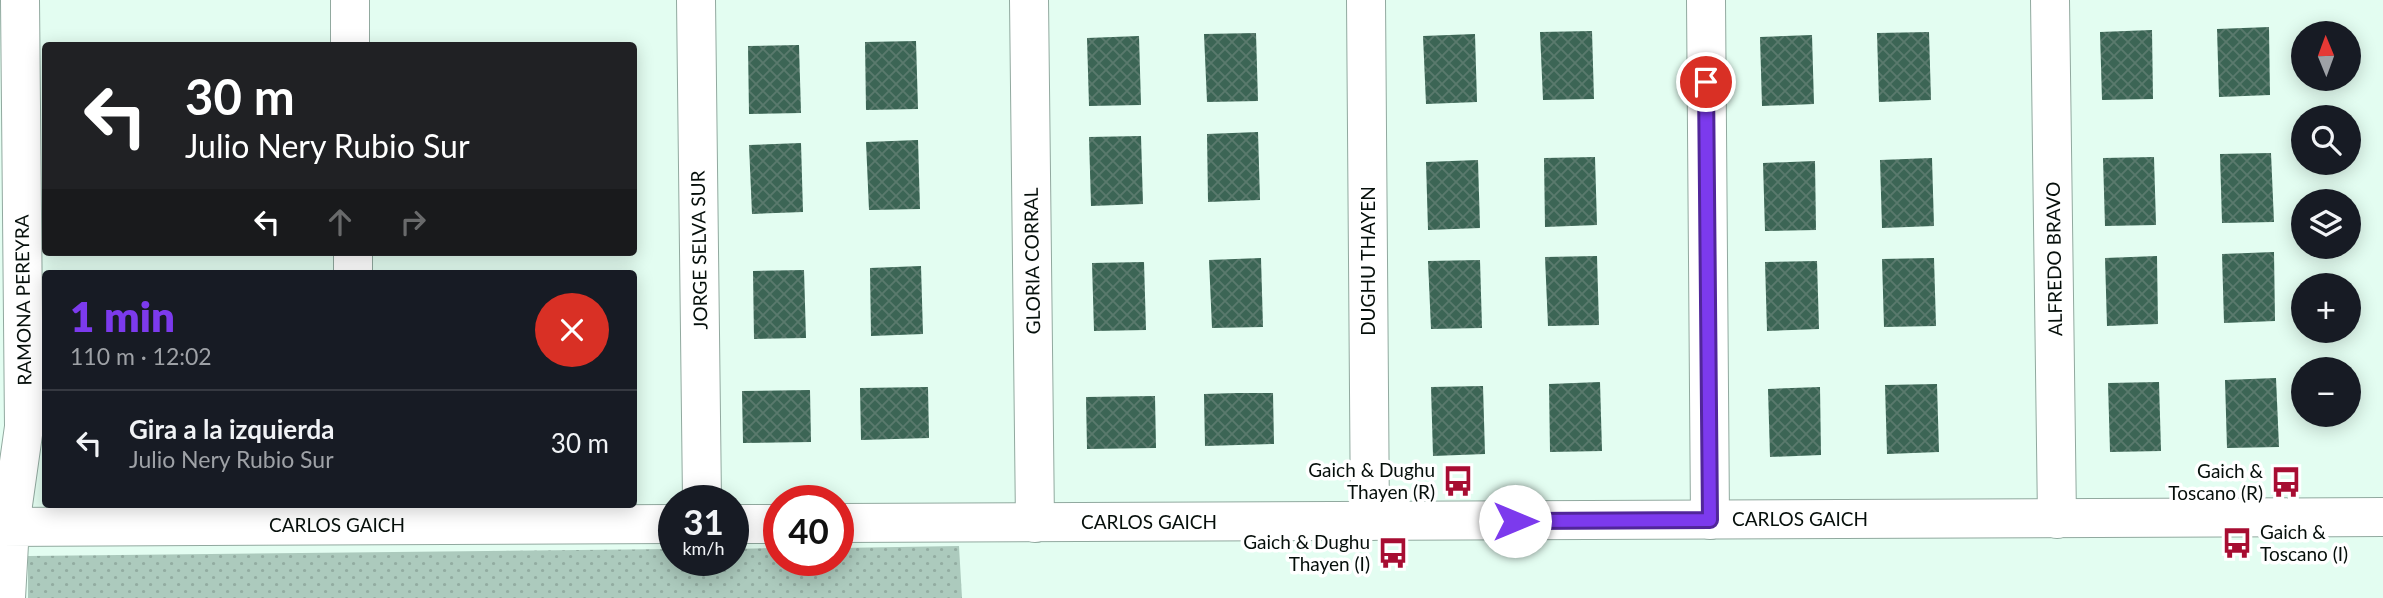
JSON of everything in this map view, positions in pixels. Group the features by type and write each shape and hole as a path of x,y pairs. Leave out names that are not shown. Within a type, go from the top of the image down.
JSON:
{"street":[{"name":"RAMONA PEREYRA","path":"6,598 5,526 10,458 24,420 11,121 20,0"},
{"path":"350,0 350,42"},
{"name":"JORGE SELVA SUR","path":"696,0 702,485"},
{"name":"GLORIA CORRAL","path":"1029,0 1035,523"},
{"name":"DUGHU THAYEN","path":"1366,0 1370,521"},
{"path":"1706,0 1710,520"},
{"name":"ALFREDO BRAVO","path":"2050,0 2057,519"},
{"name":"CARLOS GAICH","path":"5,526 356,514 658,523"},
{"name":"CARLOS GAICH","path":"854,523 2383,517"}],"green space":[{"path":"959,546 962,598 28,598 28,556 658,549 658,576 749,576 749,549 763,548 763,576 854,576 854,548"}],"building":[{"path":"2269,27 2270,95 2219,97 2217,29"},
{"path":"2152,30 2153,99 2102,100 2100,32"},
{"path":"1592,31 1594,99 1543,100 1540,32"},
{"path":"1929,32 1931,100 1879,102 1877,33"},
{"path":"1256,33 1258,101 1207,102 1204,34"},
{"path":"1475,34 1477,102 1426,104 1423,36"},
{"path":"1812,35 1814,104 1762,106 1760,37"},
{"path":"1139,36 1141,105 1089,106 1087,38"},
{"path":"916,41 918,109 866,110 865,42"},
{"path":"799,45 801,113 749,114 748,46"},
{"path":"1258,132 1260,200 1208,202 1207,134"},
{"path":"1141,136 1143,204 1091,206 1089,137"},
{"path":"918,140 920,209 869,210 866,142"},
{"path":"801,143 803,212 752,214 749,145"},
{"path":"2271,153 2274,222 2222,223 2220,154"},
{"path":"1595,157 1597,225 1545,227 1544,158"},
{"path":"2154,157 2156,225 2105,226 2103,158"},
{"path":"1932,158 1934,226 1882,228 1880,160"},
{"path":"1478,160 1480,228 1428,230 1426,162"},
{"path":"1815,161 1816,230 1765,231 1763,163"},
{"path":"2274,252 2275,321 2224,323 2222,254"},
{"path":"1597,256 1599,325 1548,326 1545,257"},
{"path":"2157,256 2158,324 2107,326 2105,258"},
{"path":"1261,258 1263,327 1212,328 1209,260"},
{"path":"1934,258 1936,326 1884,327 1882,259"},
{"path":"1480,260 1482,328 1431,329 1428,261"},
{"path":"1817,261 1819,329 1767,331 1765,262"},
{"path":"1144,262 1146,330 1094,331 1092,263"},
{"path":"921,266 923,334 871,336 870,268"},
{"path":"804,270 806,338 754,339 753,271"},
{"path":"2276,378 2279,447 2227,448 2225,380"},
{"path":"1600,382 1602,451 1550,452 1549,384"},
{"path":"2159,382 2161,451 2110,452 2108,383"},
{"path":"1937,384 1939,452 1887,454 1885,385"},
{"path":"1483,386 1485,454 1433,456 1431,387"},
{"path":"928,387 929,438 861,440 860,388"},
{"path":"1820,387 1821,455 1770,457 1768,389"},
{"path":"810,390 811,442 743,443 742,391"},
{"path":"1273,393 1274,444 1205,446 1204,394"},
{"path":"1155,396 1156,448 1087,449 1086,397"}],"place":[{"name":"Gaich & Dughu Thayen (R)","path":"1458,481"},
{"name":"Gaich & Toscano (R)","path":"2286,482"},
{"name":"Gaich & Toscano (I)","path":"2237,543"},
{"name":"Gaich & Dughu Thayen (I)","path":"1393,553"}],"route":[{"path":"1515,521 1710,520 1706,82"}]}
